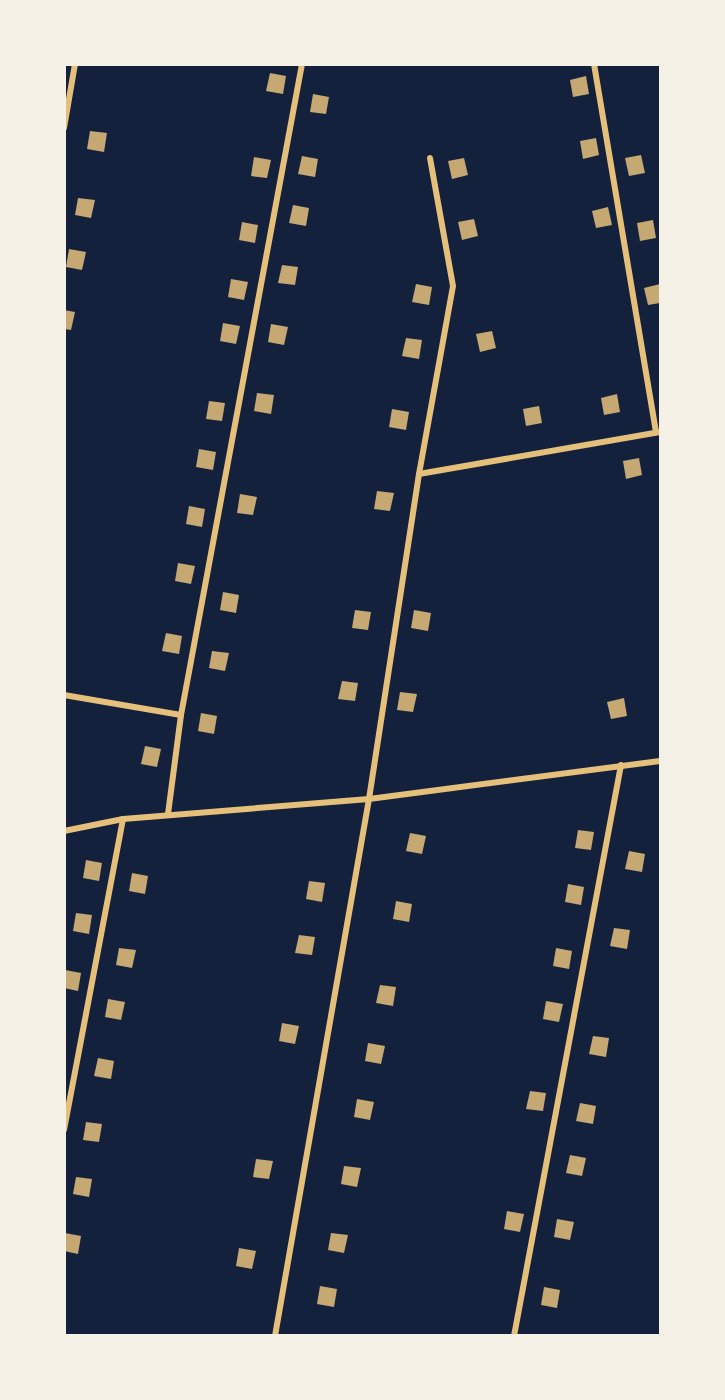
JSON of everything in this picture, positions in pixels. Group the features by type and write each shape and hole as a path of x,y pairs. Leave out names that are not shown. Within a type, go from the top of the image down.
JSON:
{"street":[{"path":"64,128 75,64"},
{"path":"168,814 181,715 302,64"},
{"path":"419,474 658,432 594,64"},
{"path":"275,1335 369,799 419,474 453,286 430,158"},
{"path":"64,695 181,715"},
{"path":"64,831 123,819 369,799 660,761"},
{"path":"514,1335 621,765"},
{"path":"64,1130 123,819"}],"building":[{"path":"270,73 286,76 283,94 266,91"},
{"path":"586,76 589,94 573,97 570,80"},
{"path":"313,94 329,97 326,114 310,112"},
{"path":"90,131 107,133 104,152 87,149"},
{"path":"596,138 599,155 583,159 580,141"},
{"path":"641,155 645,173 629,176 625,158"},
{"path":"302,156 318,159 315,177 298,174"},
{"path":"254,157 271,160 267,178 251,176"},
{"path":"464,158 468,175 452,179 448,161"},
{"path":"78,198 95,200 91,218 75,215"},
{"path":"293,205 309,208 306,226 289,223"},
{"path":"608,207 612,225 596,228 592,211"},
{"path":"474,219 478,236 462,240 458,222"},
{"path":"653,220 656,238 640,241 637,223"},
{"path":"242,222 258,225 255,243 239,240"},
{"path":"69,249 86,252 82,270 66,267"},
{"path":"282,265 298,267 295,285 278,283"},
{"path":"231,279 248,282 244,300 228,297"},
{"path":"416,284 432,287 429,305 412,302"},
{"path":"660,284 660,303 648,305 644,288"},
{"path":"64,310 75,312 71,330 64,329"},
{"path":"223,323 240,326 236,344 220,341"},
{"path":"271,324 288,327 284,345 268,342"},
{"path":"492,331 496,348 480,352 476,334"},
{"path":"406,338 422,340 419,359 402,356"},
{"path":"257,393 274,395 271,414 254,411"},
{"path":"617,394 620,412 604,415 601,398"},
{"path":"209,401 225,403 222,421 206,419"},
{"path":"539,406 542,423 526,426 523,409"},
{"path":"392,409 409,412 406,430 389,427"},
{"path":"199,449 216,452 213,470 196,467"},
{"path":"639,458 642,475 626,479 623,461"},
{"path":"377,491 394,493 390,511 374,509"},
{"path":"240,494 257,497 253,515 237,513"},
{"path":"189,506 205,509 202,527 186,524"},
{"path":"178,563 195,566 191,584 175,581"},
{"path":"223,592 239,595 236,613 220,610"},
{"path":"355,610 371,612 368,630 352,628"},
{"path":"414,610 431,613 428,631 411,628"},
{"path":"166,633 182,636 179,654 162,651"},
{"path":"212,651 229,653 225,671 209,668"},
{"path":"342,681 358,683 355,701 338,699"},
{"path":"400,692 417,694 413,712 397,710"},
{"path":"624,698 627,716 611,719 607,702"},
{"path":"201,713 217,716 214,734 198,731"},
{"path":"145,746 161,749 157,767 141,764"},
{"path":"578,830 594,832 591,850 575,848"},
{"path":"410,833 426,836 422,854 406,851"},
{"path":"629,851 645,854 642,872 625,869"},
{"path":"86,860 102,863 99,881 83,878"},
{"path":"132,873 148,876 145,894 129,891"},
{"path":"309,881 325,883 322,902 306,899"},
{"path":"568,884 584,887 581,905 565,902"},
{"path":"396,901 412,904 409,922 393,919"},
{"path":"76,913 92,915 89,934 73,931"},
{"path":"614,928 630,930 627,949 610,946"},
{"path":"299,935 315,937 312,955 295,953"},
{"path":"119,948 136,950 132,968 116,965"},
{"path":"556,948 572,951 569,969 553,966"},
{"path":"65,970 81,973 78,991 64,988"},
{"path":"380,985 396,987 393,1006 376,1003"},
{"path":"108,999 125,1002 121,1020 105,1017"},
{"path":"546,1001 563,1004 559,1022 543,1019"},
{"path":"282,1023 299,1026 295,1044 279,1041"},
{"path":"593,1036 609,1038 606,1057 589,1054"},
{"path":"368,1043 385,1046 381,1064 365,1061"},
{"path":"98,1058 114,1061 111,1079 94,1076"},
{"path":"530,1091 546,1093 543,1111 526,1109"},
{"path":"357,1099 374,1102 370,1120 354,1117"},
{"path":"580,1103 596,1106 593,1124 576,1121"},
{"path":"86,1122 102,1124 99,1142 83,1140"},
{"path":"570,1155 586,1158 582,1176 566,1173"},
{"path":"256,1159 273,1161 269,1179 253,1177"},
{"path":"344,1166 361,1168 357,1187 341,1184"},
{"path":"76,1177 92,1179 89,1197 73,1194"},
{"path":"507,1211 524,1214 520,1232 504,1229"},
{"path":"557,1219 574,1222 570,1240 554,1237"},
{"path":"65,1233 81,1236 78,1254 64,1251"},
{"path":"331,1233 348,1235 344,1253 328,1250"},
{"path":"239,1248 256,1251 252,1269 236,1266"},
{"path":"320,1286 337,1289 334,1307 317,1304"},
{"path":"544,1287 560,1290 557,1308 541,1305"}]}
